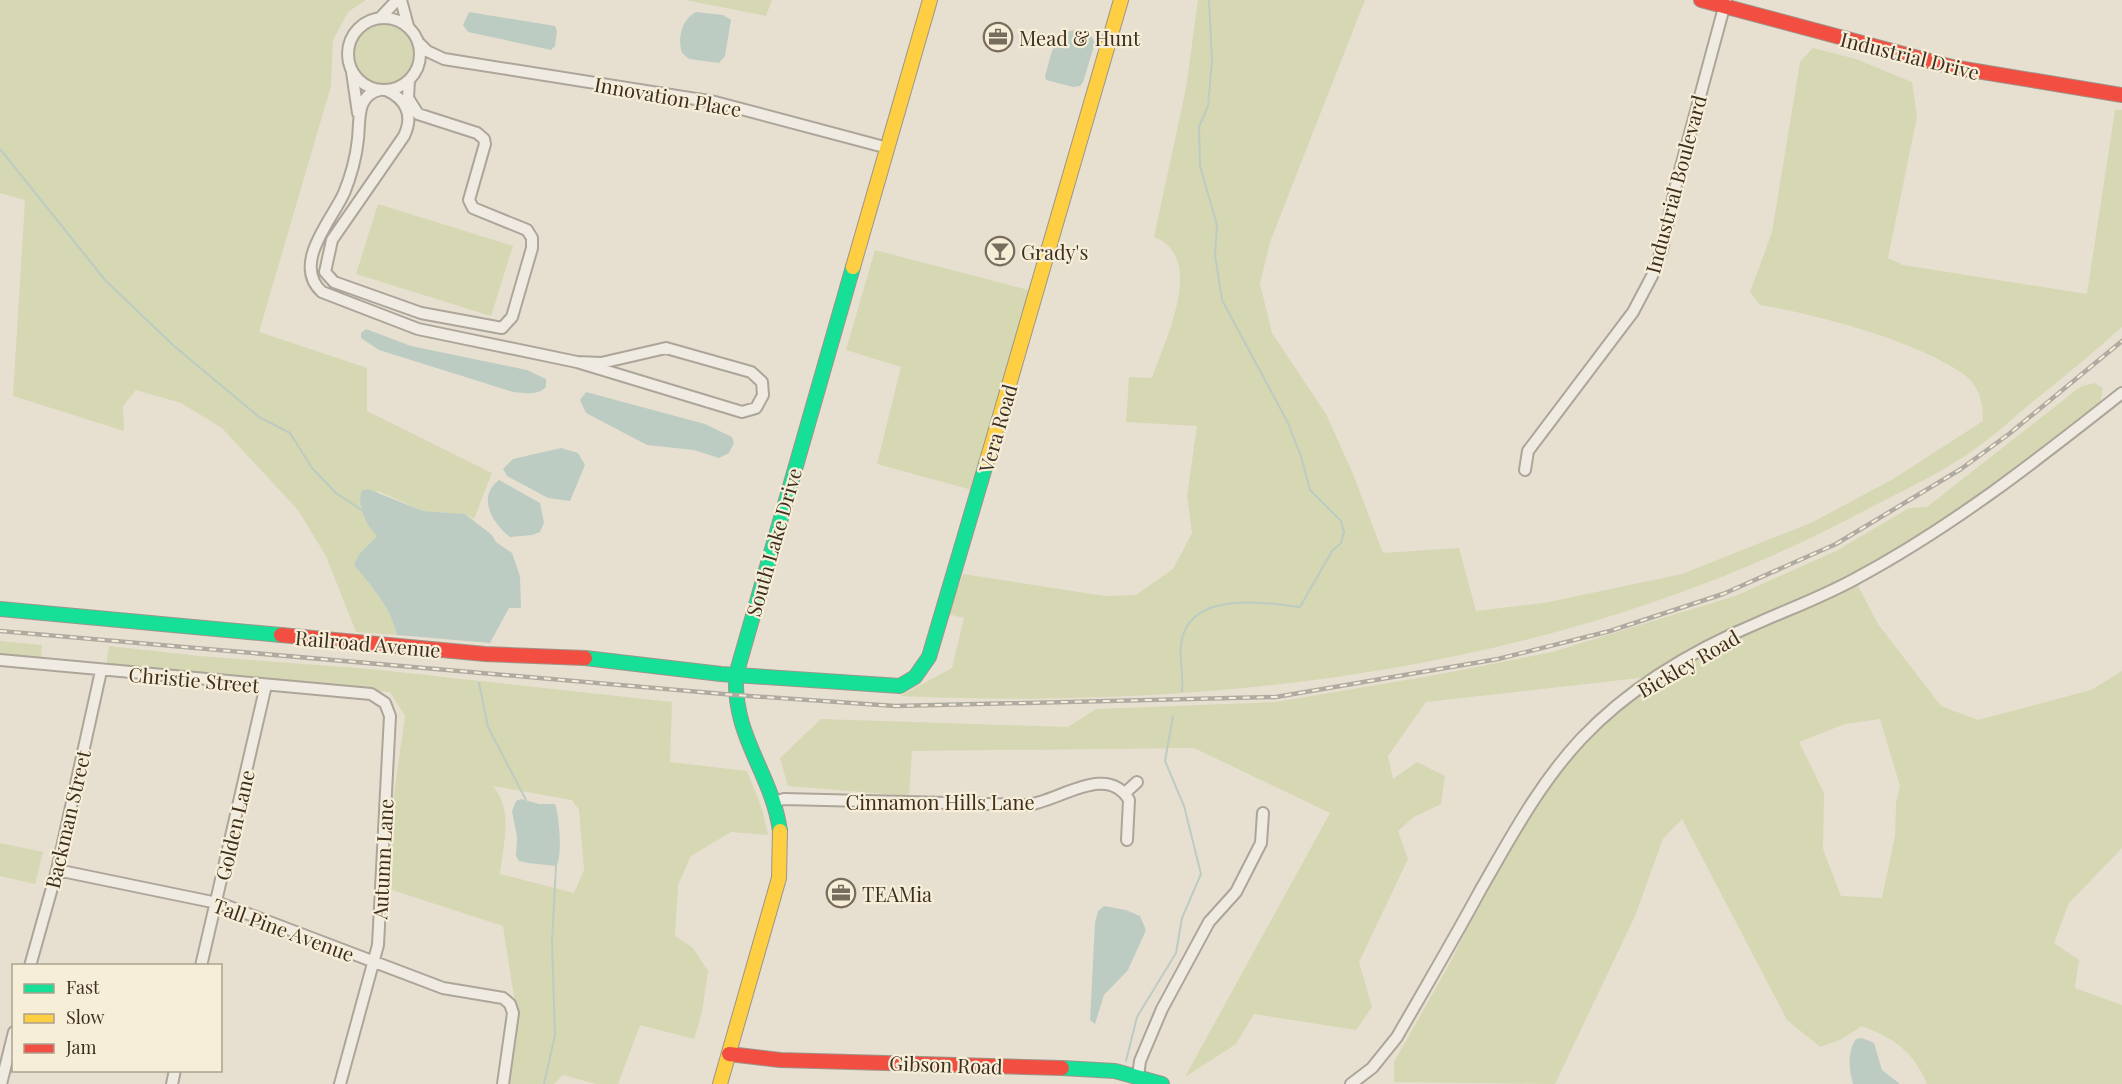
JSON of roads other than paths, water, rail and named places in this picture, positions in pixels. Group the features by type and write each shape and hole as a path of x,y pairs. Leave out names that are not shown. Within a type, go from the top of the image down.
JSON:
{"street":[{"path":"351,69 358,79 403,102 409,115 409,125 332,240 325,263 327,276 334,282 421,313 502,328 512,317 530,256 532,238 526,230 473,208 469,200 485,144 484,138 477,133 418,114 408,98 413,75 420,61 418,42 408,27 399,0 380,18 359,27 352,36 348,58 359,118"},
{"name":"South Lake Drive","path":"720,1084 779,878 781,838 773,802 740,728 735,695 736,675 930,0"},
{"name":"Vera Road","path":"736,675 900,686 915,677 929,657 1121,0"},
{"name":"Industrial Drive","path":"1701,0 1725,3 1943,65 2122,94"},
{"name":"Industrial Boulevard","path":"1525,470 1528,451 1633,312 1652,276 1662,249 1676,185 1725,3"},
{"path":"380,18 400,21 408,27"},
{"name":"Innovation Place","path":"418,42 427,51 444,59 715,102 888,148"},
{"path":"444,59 429,63 413,75 383,90 371,92 364,100 350,178 336,209 319,237 312,259 312,279 318,289 329,297 418,329 577,362 742,412 756,408 763,395 762,382 751,372 670,348 655,349 601,363 577,362"},
{"name":"Bickley Road","path":"1351,1084 1372,1068 1397,1037 1541,788 1581,739 1604,717 1680,663 1757,623 1803,605 1854,580 1939,530 2020,474 2122,393"},
{"name":"Railroad Avenue","path":"0,609 485,654 606,659 736,675"},
{"name":"Christie Street","path":"0,660 371,694 385,703"},
{"name":"Backman Street","path":"31,964 57,870 101,671"},
{"name":"Golden Lane","path":"201,964 266,685"},
{"name":"Autumn Lane","path":"340,1084 375,961 379,929 390,716 385,703"},
{"path":"1127,840 1131,808 1125,793 1137,782"},
{"name":"Cinnamon Hills Lane","path":"773,802 784,799 1027,805 1041,803 1082,787 1103,783 1115,785 1125,793"},
{"path":"1138,1076 1140,1061 1162,1009 1209,922 1236,892 1261,843 1263,813"},
{"name":"Tall Pine Avenue","path":"57,870 216,902 443,987 498,997 507,1001 513,1010 503,1084"},
{"path":"1,1084 12,1040"},
{"name":"Gibson Road","path":"729,1054 780,1060 1075,1068 1138,1076 1162,1084"}],"waterway":[{"path":"1182,691 1181,642 1191,621 1202,612 1234,603 1269,603 1300,607 1332,551 1341,543 1344,532 1341,521 1310,490 1301,456 1287,421 1222,300 1215,255 1217,225 1200,166 1199,127 1208,106 1212,60 1209,0"},
{"path":"0,149 105,280 174,346 259,417 290,433 312,468 336,493 363,511"},
{"path":"479,683 488,727 526,800"},
{"path":"1126,1061 1137,1017 1176,953 1182,918 1201,874 1184,806 1165,761 1173,716"},
{"path":"544,1084 555,1035 552,942 556,866"}],"railway":[{"path":"0,631 735,695 895,706 1276,697 1498,659 1610,631 1723,594 1836,544 1961,469 2009,434 2122,341"}],"place":[{"name":"Mead & Hunt","path":"998,37"},
{"name":"Grady's","path":"1000,251"},
{"name":"TEAMia","path":"841,893"}]}
